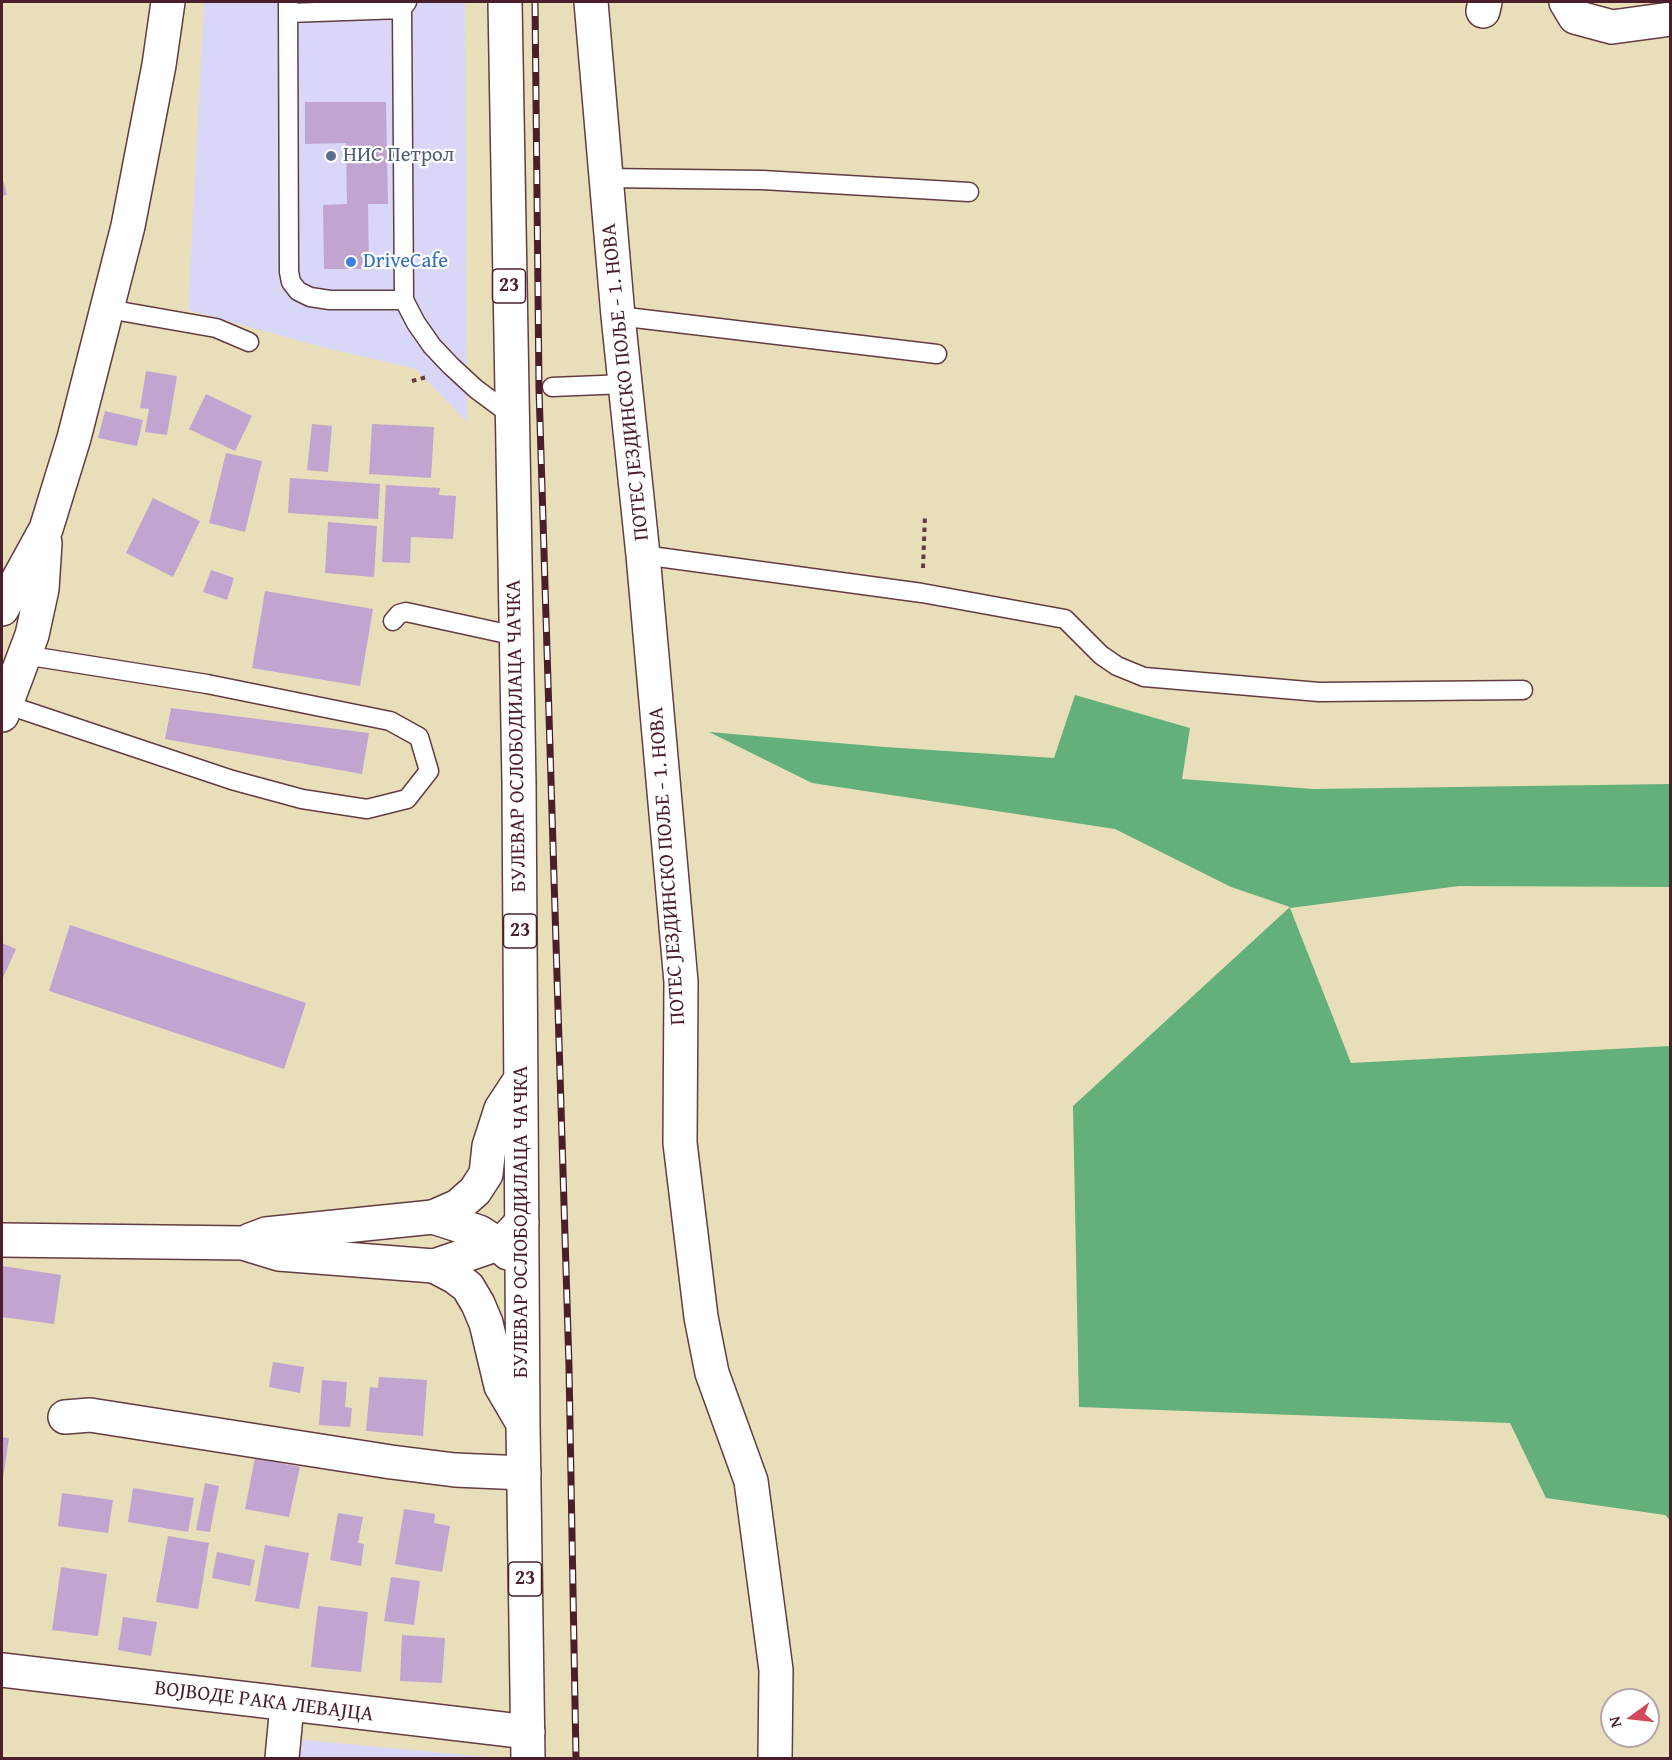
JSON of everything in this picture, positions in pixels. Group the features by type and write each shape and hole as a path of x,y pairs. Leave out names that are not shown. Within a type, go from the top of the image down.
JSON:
{"street":[{"path":"2,609 46,529 74,438 108,309 139,170 168,2"},
{"name":"БУЛЕВАР ОСЛОБОДИЛАЦА ЧАЧКА","path":"505,2 516,636 528,1745"},
{"name":"ПОТЕС ЈЕЗДИНСКО ПОЉЕ - 1. НОВА","path":"591,2 618,316 643,555 681,982 680,1143 701,1317 710,1362 751,1481 776,1670 776,1758"},
{"path":"1566,2 1575,17 1612,27 1671,19"},
{"path":"3,709 32,634 42,589 46,529"},
{"path":"243,1243 266,1234 433,1218 458,1206 475,1191 486,1174 489,1146 501,1108 521,1078"},
{"path":"433,1218 479,1232 512,1256 523,1271"},
{"path":"434,1266 498,1244 522,1222"},
{"path":"2,1240 243,1243 279,1254 434,1266 468,1287 486,1323 501,1386 523,1425"},
{"path":"65,1417 90,1415 455,1470 524,1473"},
{"name":"ВОЈВОДЕ РАКА ЛЕВАЈЦА","path":"2,1670 287,1705 528,1745"},
{"path":"282,1758 287,1705"}],"lane":[{"path":"404,300 330,300 310,297 298,291 291,282 288,7 405,5 404,300 432,346 476,389 511,415"},
{"path":"606,178 762,180 969,192"},
{"path":"108,309 216,328 249,342"},
{"path":"618,316 938,354"},
{"path":"552,387 626,384"},
{"path":"643,555 922,593 1065,619 1101,655 1117,666 1144,677 1319,692 1522,690"},
{"path":"393,621 399,614 406,612 516,636"},
{"path":"3,709 232,780 302,799 367,809 407,799 429,771 419,736 390,721 207,684 24,655"}],"path":[{"path":"922,593 925,515"}],"shaded area":[{"name":"НИС Петрол","path":"204,2 465,2 467,422 416,369 326,348 188,310"},
{"path":"303,1740 488,1757 488,1758 300,1758"}],"green space":[{"path":"1075,695 1190,728 1182,779 1313,789 1670,784 1670,887 1459,886 1290,908 1351,1063 1670,1046 1670,1520 1665,1515 1546,1498 1510,1423 1079,1407 1073,1106 1290,907 1231,887 1115,829 812,783 709,732 1054,758"}],"building":[{"path":"305,102 386,102 388,204 368,204 369,269 324,269 323,205 347,204 346,143 305,144"},
{"path":"2,176 7,195 2,196"},
{"path":"146,371 177,376 167,435 145,432 149,409 140,408"},
{"path":"206,394 252,416 235,451 189,429"},
{"path":"105,411 143,420 137,446 98,438"},
{"path":"312,424 332,426 328,472 307,470"},
{"path":"372,424 434,427 431,478 369,474"},
{"path":"226,453 262,461 245,532 209,523"},
{"path":"290,478 380,484 378,519 288,513"},
{"path":"386,485 440,488 439,495 456,496 453,539 411,537 410,563 382,562"},
{"path":"153,498 200,521 173,577 126,553"},
{"path":"328,522 377,526 374,577 325,573"},
{"path":"211,570 234,578 227,600 203,592"},
{"path":"265,591 373,609 360,686 252,668"},
{"path":"171,708 369,733 362,774 165,739"},
{"path":"70,925 306,1003 284,1069 49,991"},
{"path":"2,943 16,949 2,980"},
{"path":"2,1266 61,1275 54,1324 2,1317"},
{"path":"273,1362 304,1367 300,1393 269,1387"},
{"path":"379,1377 427,1380 423,1436 366,1431 370,1387 378,1388"},
{"path":"322,1380 347,1382 345,1407 352,1408 350,1427 319,1425"},
{"path":"2,1437 9,1438 3,1478 2,1478"},
{"path":"255,1458 300,1467 289,1517 245,1509"},
{"path":"205,1483 219,1486 210,1532 196,1530"},
{"path":"133,1488 194,1498 188,1532 128,1522"},
{"path":"62,1493 113,1500 108,1533 58,1526"},
{"path":"404,1509 435,1514 434,1523 450,1526 442,1572 395,1564"},
{"path":"338,1513 363,1517 358,1543 364,1544 361,1566 330,1560"},
{"path":"168,1536 209,1543 198,1609 156,1602"},
{"path":"265,1545 309,1553 299,1609 255,1601"},
{"path":"217,1552 255,1560 250,1586 212,1578"},
{"path":"61,1567 107,1574 98,1636 52,1630"},
{"path":"391,1577 420,1581 414,1625 384,1621"},
{"path":"318,1606 368,1612 361,1672 311,1667"},
{"path":"123,1617 157,1622 151,1656 118,1650"},
{"path":"402,1635 445,1638 442,1683 400,1681"}],"railway":[{"path":"535,2 539,389 569,1367 576,1758"}],"place":[{"name":"НИС Петрол","path":"331,156"},
{"name":"DriveCafe","path":"351,262"}]}
